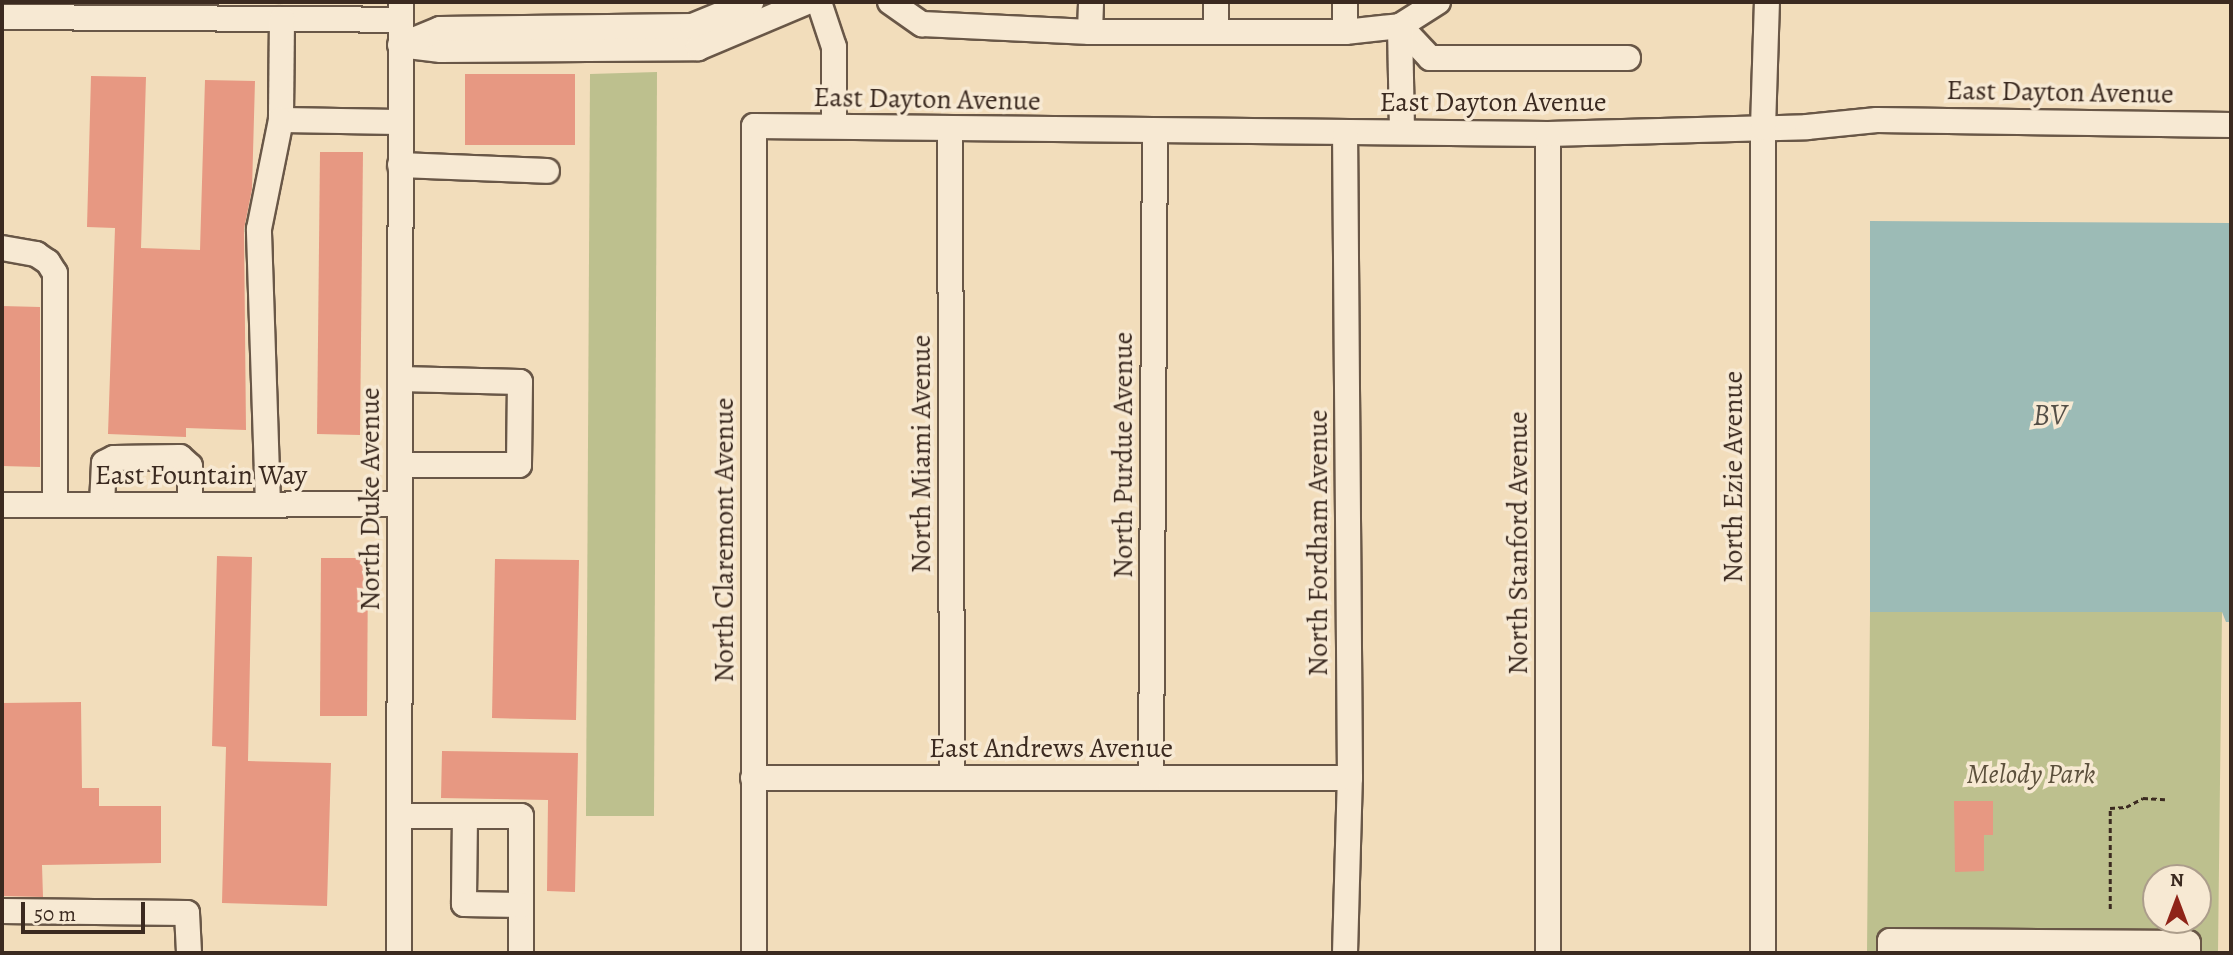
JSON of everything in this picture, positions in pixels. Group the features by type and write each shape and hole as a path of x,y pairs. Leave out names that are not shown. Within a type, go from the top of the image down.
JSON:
{"street":[{"path":"400,45 440,29 692,26 751,2"},
{"path":"400,45 441,50 698,48 807,2"},
{"path":"820,2 834,47 834,126"},
{"path":"890,2 922,24 1090,32 1345,32 1400,26 1438,2"},
{"path":"1090,32 1091,2"},
{"path":"1216,2 1216,30"},
{"path":"1345,2 1345,32"},
{"name":"North Ezie Avenue","path":"1763,953 1762,128 1767,2"},
{"path":"2,17 30,9 154,10 282,19 400,11"},
{"name":"North Duke Avenue","path":"399,953 400,11"},
{"path":"268,504 259,229 281,120 282,19"},
{"path":"1400,26 1430,58 1628,58"},
{"path":"1400,26 1402,132"},
{"path":"281,120 400,122"},
{"name":"East Dayton Avenue","path":"754,126 1548,134 1762,128 1901,120 2231,125"},
{"name":"North Claremont Avenue","path":"754,126 754,953"},
{"name":"North Miami Avenue","path":"950,130 952,778"},
{"name":"North Purdue Avenue","path":"1151,778 1155,132"},
{"name":"North Fordham Avenue","path":"1345,132 1350,778 1345,953"},
{"name":"North Stanford Avenue","path":"1548,134 1548,953"},
{"path":"400,164 547,171"},
{"path":"2,248 36,254 48,262 55,273 55,505"},
{"path":"400,379 520,382 519,465 400,465"},
{"path":"102,505 104,464 114,458 180,457 190,466 190,505"},
{"name":"East Fountain Way","path":"2,505 400,504"},
{"name":"East Andrews Avenue","path":"753,778 1350,778"},
{"path":"399,816 522,816 521,953"},
{"path":"466,816 464,904 521,905"},
{"path":"2,911 187,913 189,953"},
{"path":"1890,953 1890,941 2188,943 2188,953"}],"path":[{"path":"2110,909 2110,808 2126,807 2143,798 2165,799"}],"green space":[{"path":"657,72 654,816 586,816 590,74"},
{"name":"Melody Park","path":"1870,612 2222,612 2218,953 1867,953"}],"water":[{"name":"BV","path":"1870,221 2231,223 2231,622 2226,622 2222,612 1870,612"}],"building":[{"path":"465,74 575,74 575,145 465,145"},
{"path":"91,76 146,77 141,248 200,250 205,80 255,81 252,189 244,229 246,430 186,428 186,437 108,434 115,228 87,227"},
{"path":"320,152 363,152 360,435 317,434"},
{"path":"2,306 40,307 40,467 2,466"},
{"path":"217,556 252,557 248,761 331,763 327,906 222,903 226,747 212,746"},
{"path":"321,558 368,558 367,716 320,716"},
{"path":"495,559 579,560 576,720 492,718"},
{"path":"81,702 82,788 99,788 99,806 161,806 161,863 42,865 43,897 2,896 2,703"},
{"path":"442,751 578,753 575,892 547,891 548,800 441,798"},
{"path":"1954,801 1993,801 1993,835 1984,835 1984,871 1955,872"}]}
